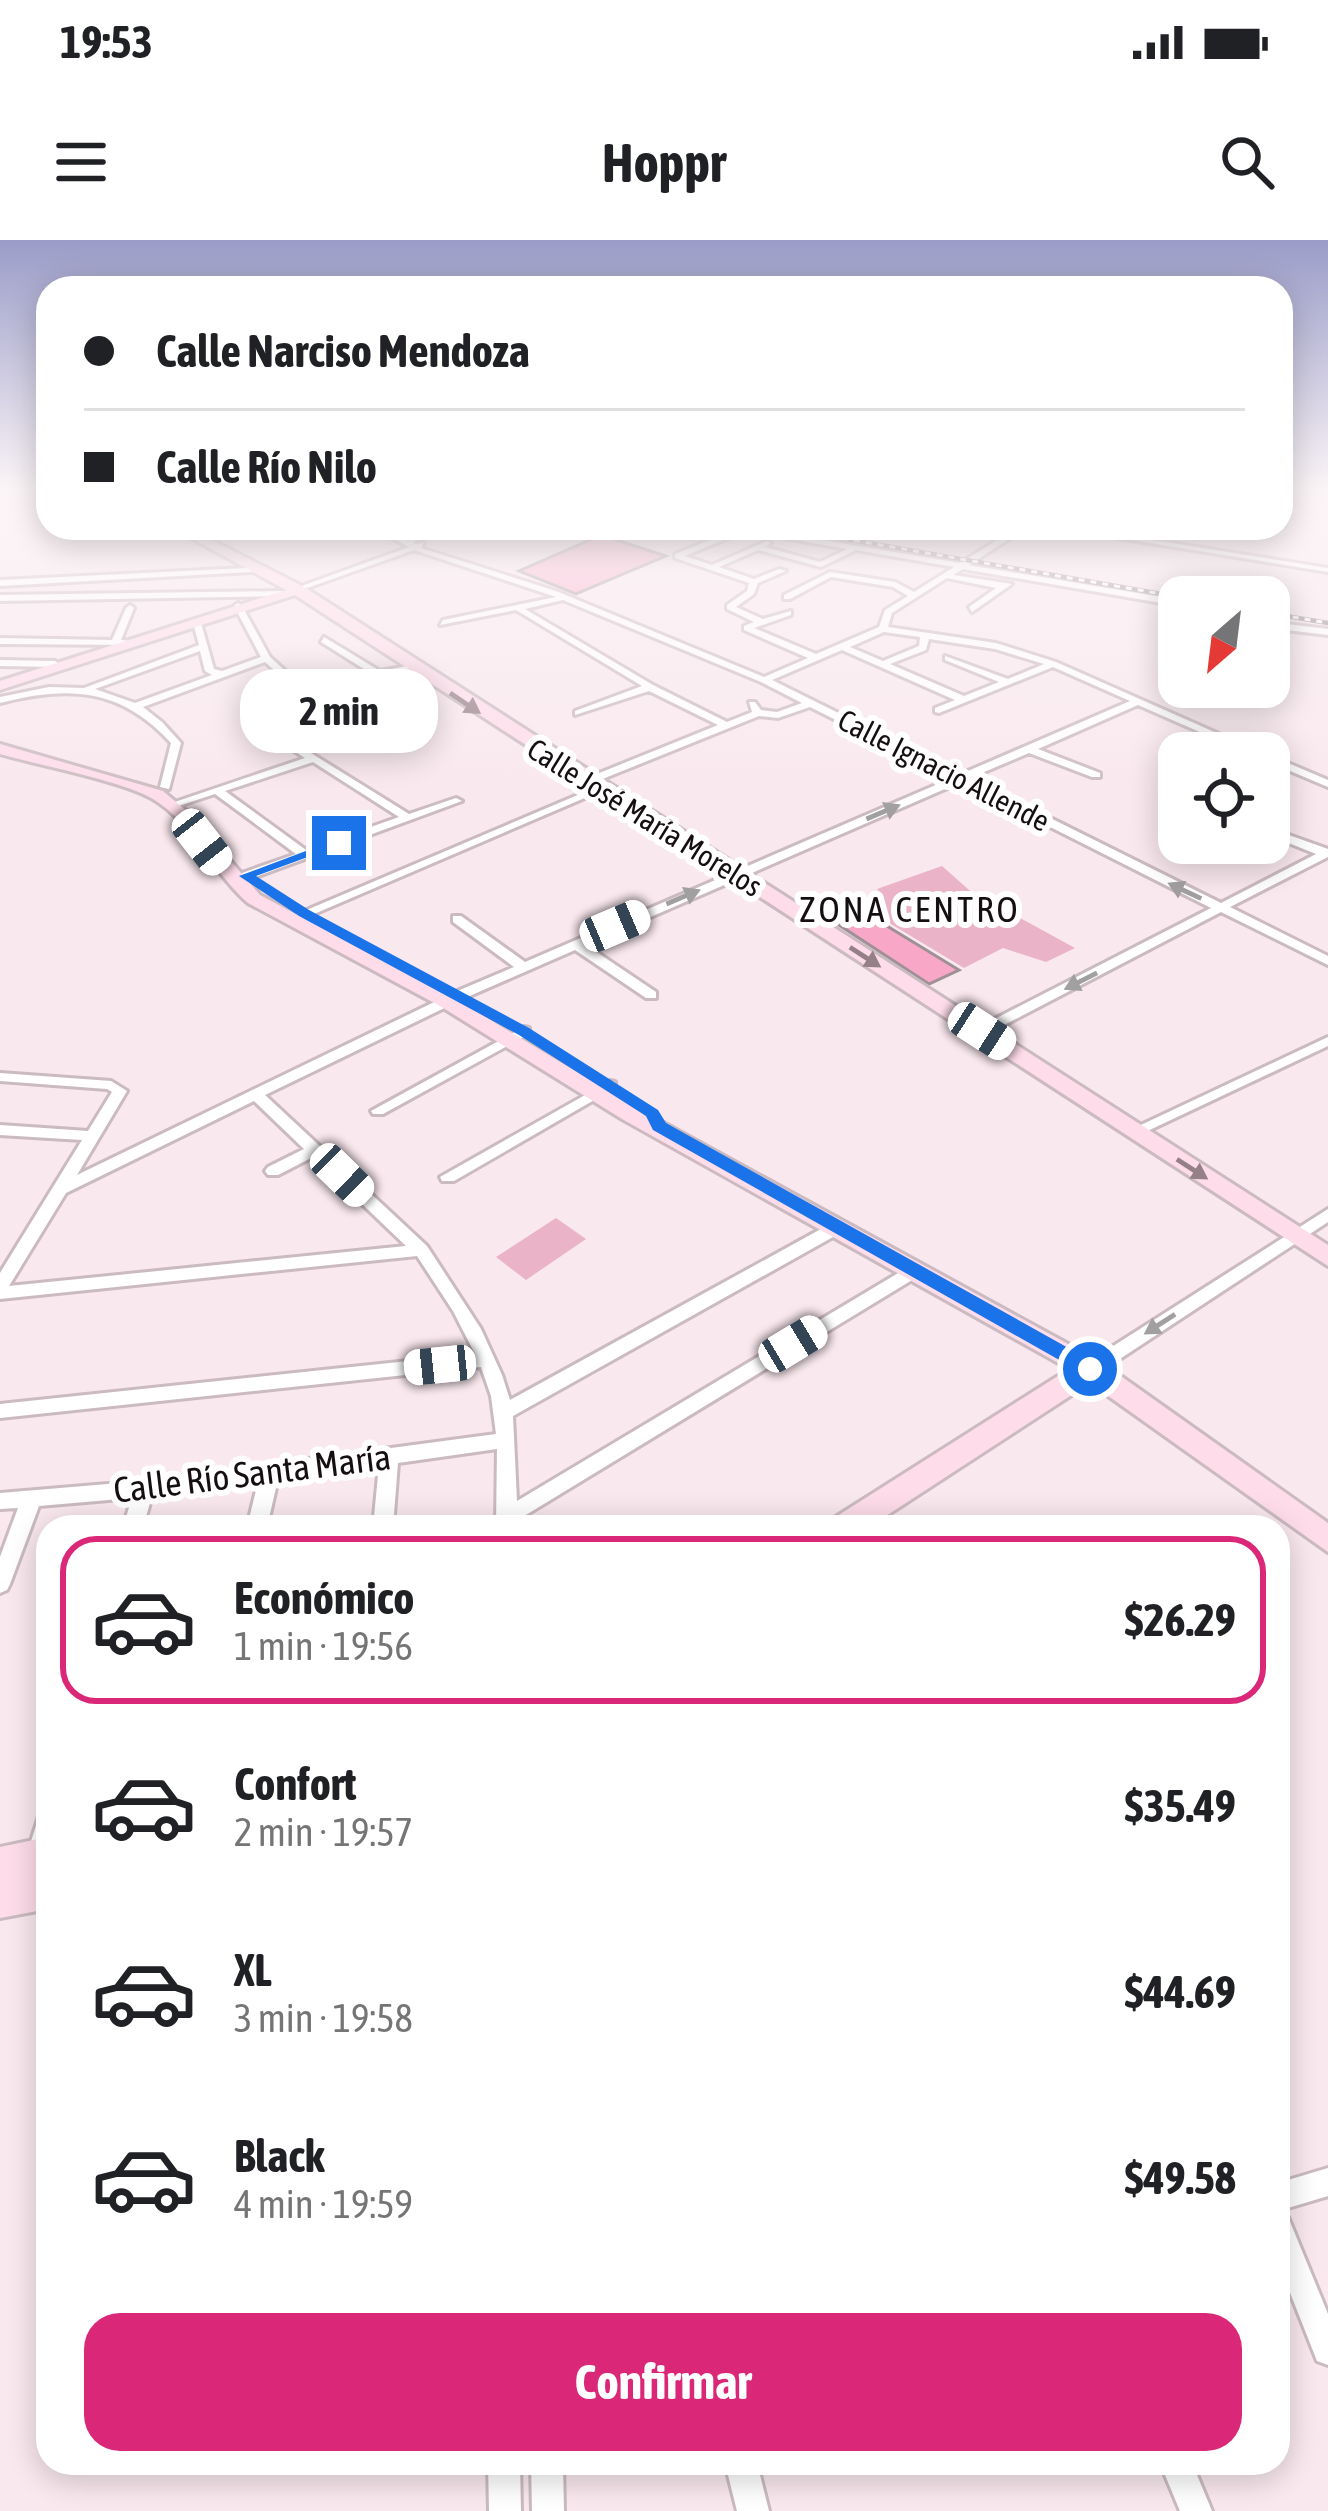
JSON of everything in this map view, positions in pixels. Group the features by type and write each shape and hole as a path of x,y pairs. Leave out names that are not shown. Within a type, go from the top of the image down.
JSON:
{"street":[{"path":"0,683 265,598"},
{"name":"Calle José María Morelos","path":"301,598 1328,1257"},
{"path":"443,623 548,598"},
{"name":"Calle Ignacio Allende","path":"566,598 764,680 1328,961"},
{"path":"743,598 730,607 762,622"},
{"path":"883,629 888,613 912,598"},
{"path":"972,609 988,598"},
{"path":"1085,598 1158,611"},
{"path":"0,683 240,607"},
{"path":"240,607 266,658 313,700"},
{"path":"514,607 725,725"},
{"path":"125,642 130,608"},
{"path":"788,613 746,628 817,658"},
{"path":"56,640 66,620"},
{"path":"2,641 13,623"},
{"path":"197,623 210,670 221,674"},
{"path":"1290,628 1328,632"},
{"path":"764,680 883,629 996,646 1053,664 1209,732"},
{"path":"883,664 923,648 926,638"},
{"path":"324,640 378,674 413,668"},
{"path":"2,641 125,642"},
{"path":"0,700 51,689 88,688 203,647"},
{"path":"843,647 964,700"},
{"path":"134,707 266,658"},
{"path":"948,658 1007,682"},
{"path":"0,663 55,664"},
{"path":"919,680 961,663"},
{"path":"939,710 1053,664"},
{"path":"579,713 650,687"},
{"path":"88,688 134,707 176,743 174,798 241,890 453,998 659,1126 1090,1369 1328,1539"},
{"path":"758,713 752,704 785,691"},
{"path":"60,1189 453,998 1139,701"},
{"path":"297,916 497,836 725,725 811,703"},
{"path":"268,730 408,818"},
{"path":"0,745 174,798 246,876 297,916"},
{"path":"1029,749 1096,775"},
{"path":"174,798 218,791 311,759"},
{"path":"1290,767 1328,784"},
{"path":"218,791 305,855"},
{"path":"246,876 456,801"},
{"path":"1290,839 1327,853"},
{"path":"982,1031 1327,853"},
{"path":"457,919 524,967"},
{"path":"575,944 651,995"},
{"path":"378,1111 517,1035"},
{"path":"1134,1132 1328,1041"},
{"path":"0,1077 117,1087 119,1096 0,1290"},
{"path":"448,1177 601,1088"},
{"path":"257,1096 421,1250 444,1280 504,1412 506,1515"},
{"path":"0,1130 93,1136"},
{"path":"273,1171 316,1150"},
{"path":"864,1515 1328,1214"},
{"path":"504,1412 836,1228"},
{"path":"0,1290 421,1250"},
{"path":"517,1515 916,1270"},
{"path":"0,1411 484,1360"},
{"name":"Calle Río Santa María","path":"0,1501 144,1489 503,1442"},
{"path":"384,1515 389,1456"},
{"path":"260,1515 270,1472"},
{"path":"136,1515 144,1489"},
{"path":"0,1584 32,1497"},
{"path":"0,1865 36,1867"},
{"path":"0,1900 36,1874"},
{"path":"1290,2193 1328,2182"},
{"path":"1290,2257 1328,2350"},
{"path":"504,2475 505,2511"},
{"path":"547,2475 548,2511"},
{"path":"745,2475 753,2511"},
{"path":"1181,2475 1196,2511"}],"shaded area":[{"path":"942,866 969,890 1075,948 1046,962 1003,948 964,968 861,906 884,897 877,889"},
{"path":"556,1218 586,1239 526,1280 496,1257"}],"building":[{"path":"864,912 959,970 929,984 836,923"}],"railway":[{"path":"1290,617 1328,623"}],"district":[{"name":"ZONA CENTRO","path":"910,909"}],"route":[{"path":"339,843 246,876 304,913 524,1031 652,1113 659,1126 748,1180 1090,1369"}]}
